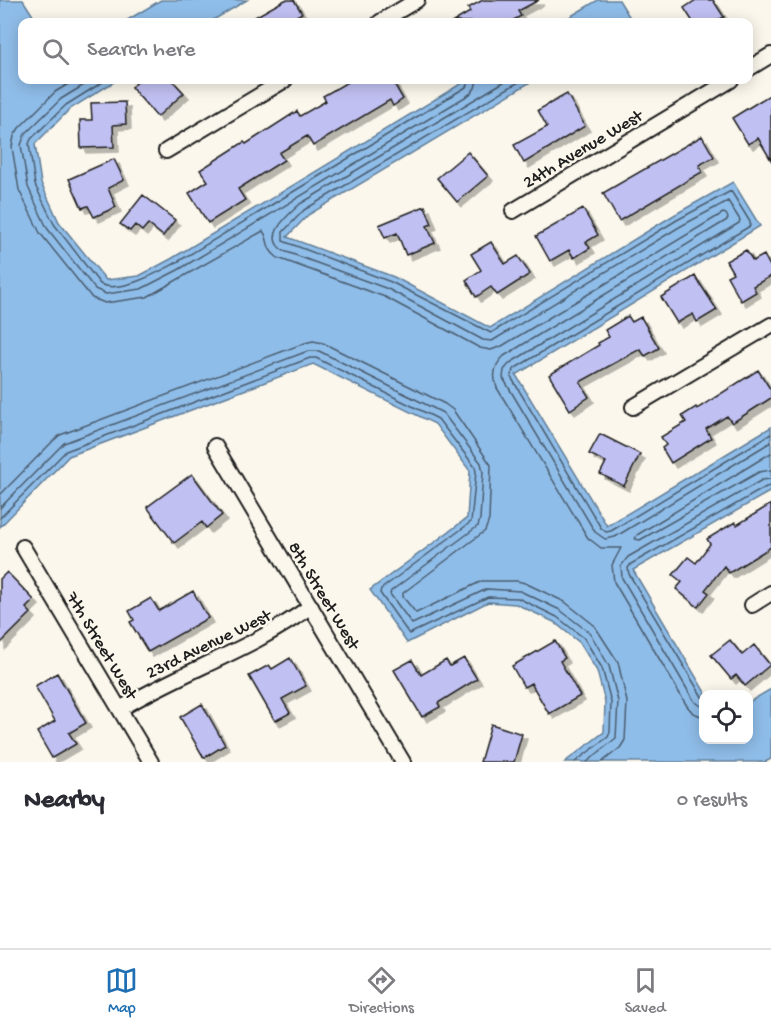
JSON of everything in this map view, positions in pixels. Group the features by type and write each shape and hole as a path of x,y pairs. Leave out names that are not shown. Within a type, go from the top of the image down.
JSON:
{"street":[{"path":"387,18 417,0"},
{"path":"753,66 771,55"},
{"path":"166,151 278,84"},
{"name":"24th Avenue West","path":"513,211 724,84"},
{"path":"633,407 771,325"},
{"name":"8th Street West","path":"215,446 403,762"},
{"name":"7th Street West","path":"23,547 152,762"},
{"path":"752,605 771,593"},
{"name":"23rd Avenue West","path":"120,709 149,691 261,638 311,606"}],"water":[{"path":"0,0 23,0 34,18 18,18 18,84 111,84 70,109 35,144 41,183 59,222 106,280 139,276 171,259 460,84 527,84 308,215 287,237 394,277 490,328 674,215 733,182 760,226 516,375 607,526 771,427 771,491 633,570 704,690 699,690 699,744 753,744 753,700 771,689 771,759 765,762 565,762 604,732 605,702 597,671 580,643 554,622 516,604 488,602 407,643 370,590 467,518 470,471 435,424 313,364 69,456 0,527"},
{"path":"161,0 247,0 217,18 131,18"},
{"path":"598,0 619,0 630,18 568,18"}],"building":[{"path":"285,0 294,0 302,13 293,18 253,18"},
{"path":"483,0 539,0 518,11 521,16 517,18 460,18 470,12 468,8"},
{"path":"696,0 713,0 724,17 690,18 684,8"},
{"path":"135,84 176,84 184,93 157,117 131,87"},
{"path":"344,84 394,84 403,99 393,106 390,100 313,146 307,136 279,153 284,160 238,189 245,200 208,223 189,193 208,181 200,170 297,111 300,116 326,101 323,96"},
{"path":"567,94 585,126 524,163 514,145 547,127 538,110"},
{"path":"771,94 771,160 758,138 748,144 732,118"},
{"path":"125,102 126,124 113,125 114,147 81,148 80,120 92,120 91,103"},
{"path":"702,136 714,157 699,165 702,172 619,221 603,193"},
{"path":"468,152 488,176 457,202 437,178"},
{"path":"114,159 124,180 108,188 116,207 94,217 88,206 82,208 69,179"},
{"path":"143,195 175,220 163,236 148,224 142,231 135,225 130,231 120,224"},
{"path":"425,206 432,224 427,226 435,243 406,255 397,233 385,238 379,225"},
{"path":"583,209 598,235 586,242 590,248 574,258 569,250 550,261 536,236"},
{"path":"491,242 505,264 518,256 530,274 497,295 491,287 476,297 466,280 481,270 471,254"},
{"path":"746,250 753,261 764,255 771,268 771,276 753,286 756,292 741,301 727,276 733,273 726,261"},
{"path":"695,276 717,310 697,322 693,314 677,323 661,297"},
{"path":"628,316 632,322 641,317 659,348 645,356 640,349 580,382 589,397 570,410 549,375 599,345 598,343 609,337 605,330"},
{"path":"758,370 771,390 771,398 732,423 727,416 706,429 711,438 671,463 662,448 666,445 661,437 686,422 682,416"},
{"path":"600,434 640,454 624,486 600,474 606,462 589,454"},
{"path":"192,474 222,515 206,528 202,522 174,543 147,507"},
{"path":"771,504 771,547 729,573 724,566 705,590 709,593 698,607 676,589 682,582 673,575 688,557 696,563 710,544 707,539 735,522 737,525"},
{"path":"7,572 34,600 26,608 31,613 0,644 0,579"},
{"path":"193,591 208,618 148,652 130,622 134,620 129,611 151,598 159,611"},
{"path":"730,640 742,655 754,645 770,665 745,686 736,675 731,679 711,655"},
{"path":"555,641 565,658 560,661 580,696 549,714 531,683 524,687 512,666"},
{"path":"290,658 306,686 282,699 290,713 275,721 249,676 269,665 272,669"},
{"path":"464,658 477,679 438,703 440,707 422,717 394,670 412,660 421,675 446,660 450,666"},
{"path":"57,673 86,723 69,733 76,744 52,758 37,732 55,721 35,686"},
{"path":"202,704 225,745 204,758 180,717"},
{"path":"491,724 522,734 514,762 480,762"}]}
